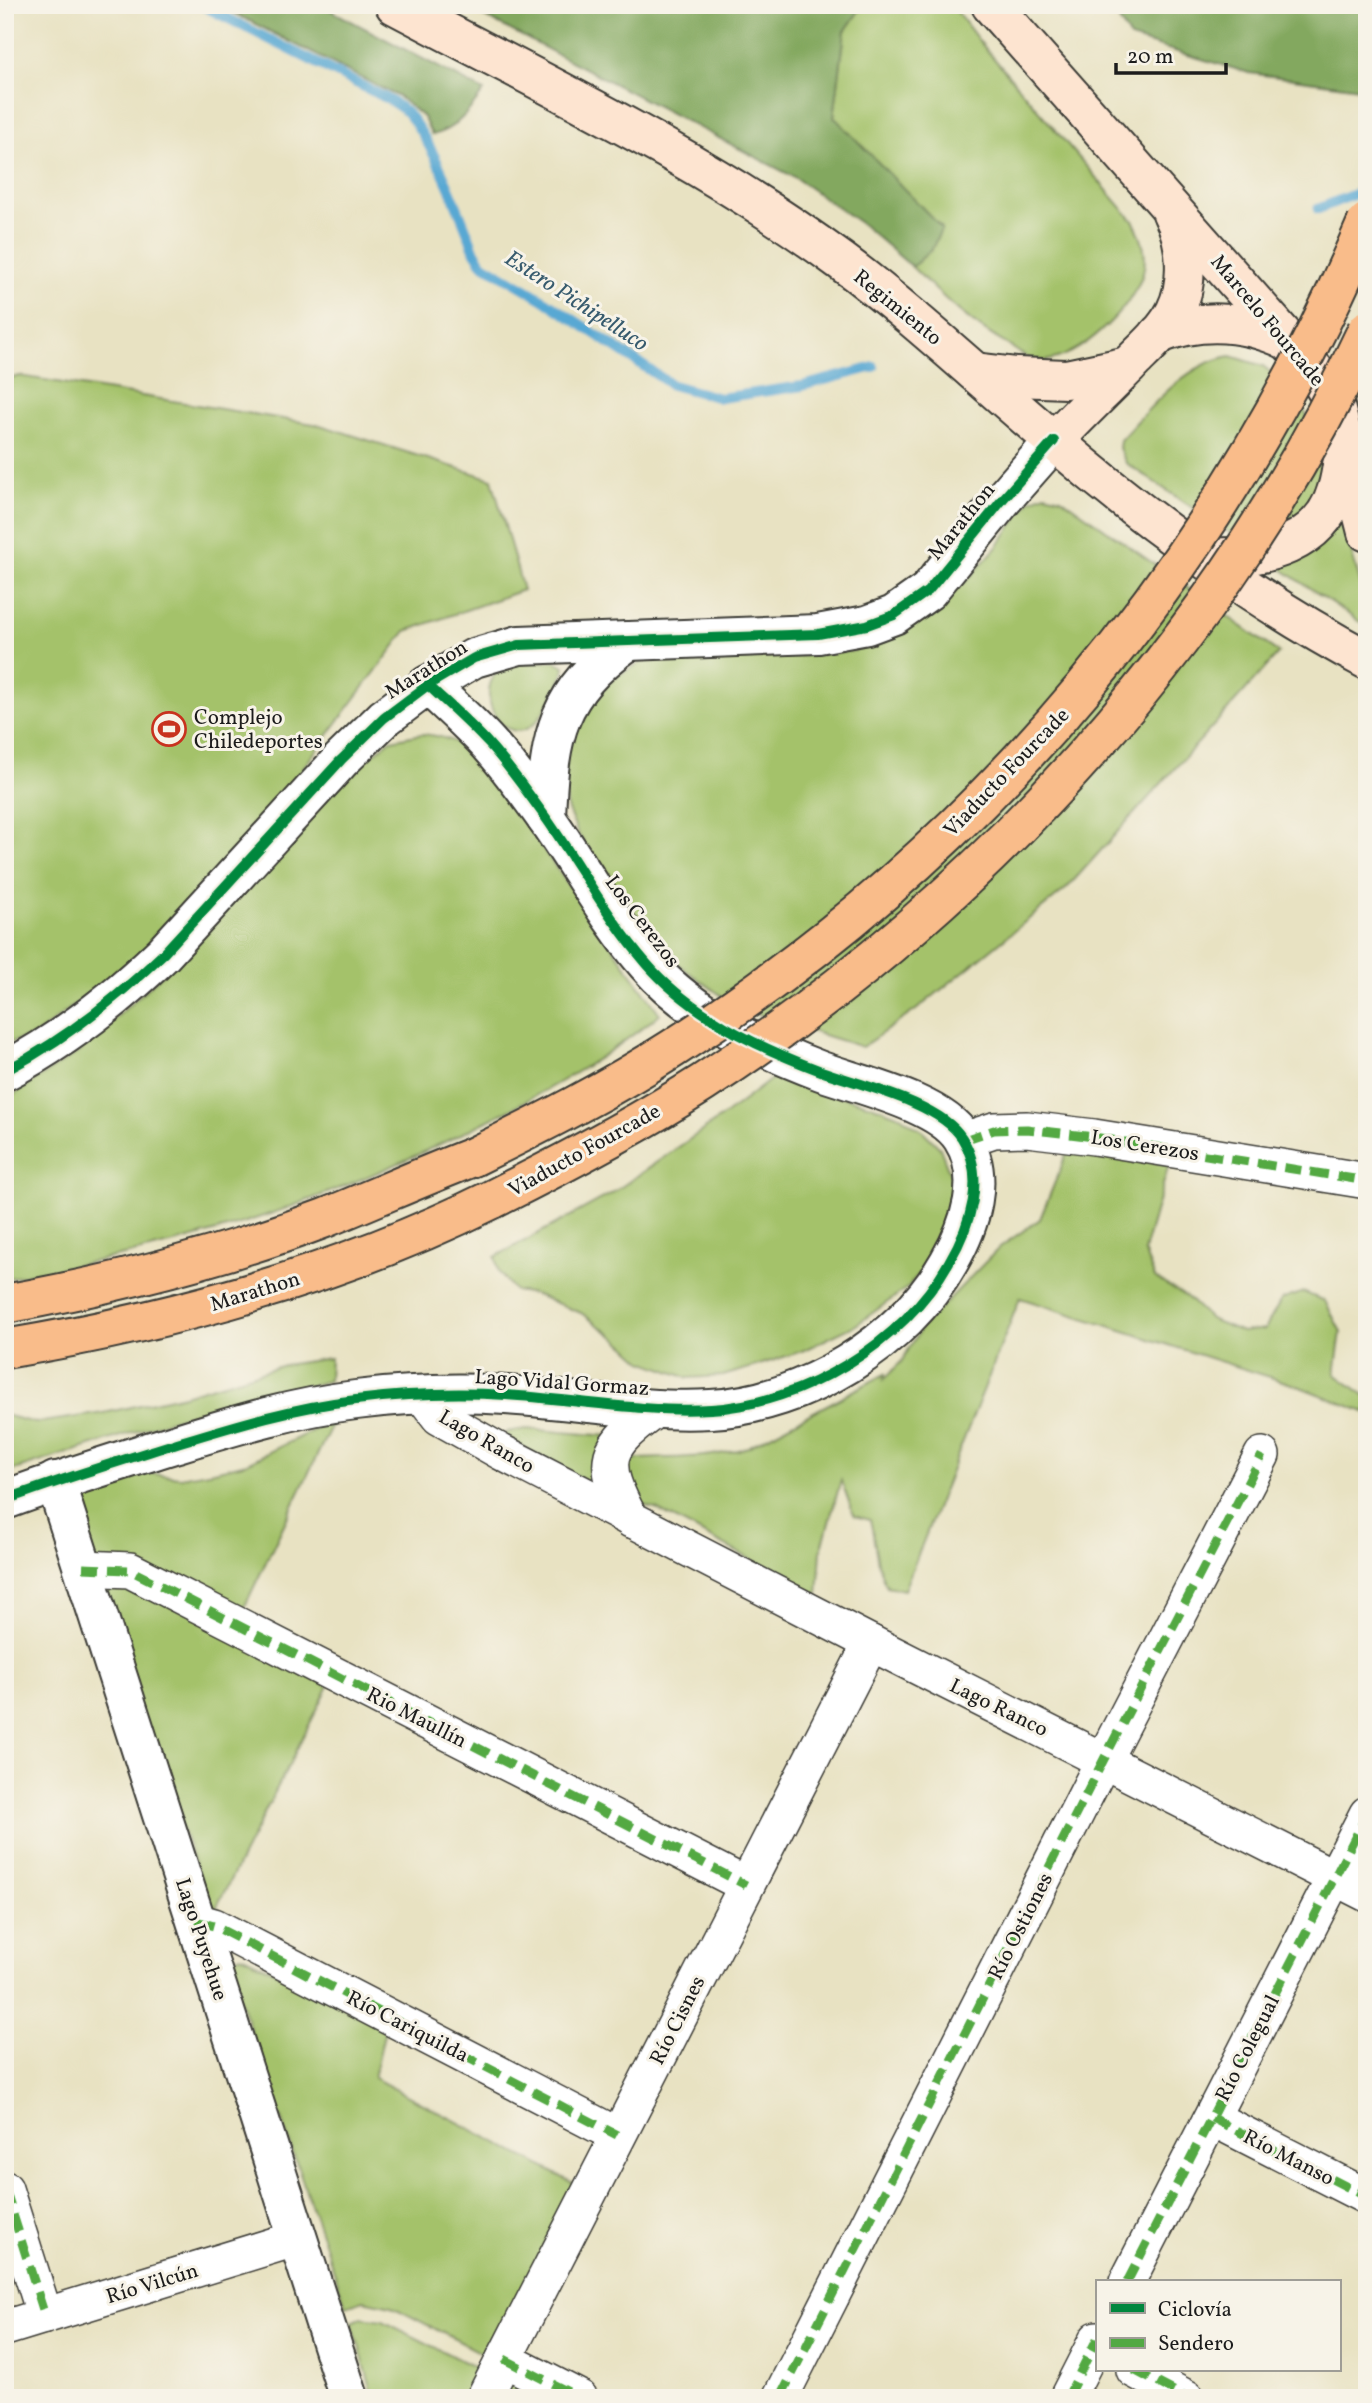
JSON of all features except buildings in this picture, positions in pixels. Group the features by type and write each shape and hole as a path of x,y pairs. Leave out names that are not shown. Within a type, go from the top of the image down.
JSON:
{"main road":[{"name":"Regimiento","path":"395,5 671,152 767,208 842,261 911,317 1119,496 1311,630 1367,660"},
{"name":"Marcelo Fourcade","path":"992,5 1291,342 1325,386 1334,402 1367,532"},
{"name":"Marcelo Fourcade","path":"1054,441 1159,334 1175,311 1185,270 1183,245 1177,223 1166,202"},
{"name":"Viaducto Fourcade","path":"5,1304 137,1276 223,1252 323,1218 473,1157 606,1088 670,1050 794,965 909,869 1017,765 1115,652 1203,531 1280,403 1315,337 1367,222"},
{"path":"1159,334 1182,325 1231,323 1273,333 1291,342"},
{"name":"Viaducto Fourcade","path":"493,1199 565,1164 634,1125 767,1039 893,942 1010,835 1114,722 1205,605 1286,481 1367,330"},
{"path":"975,372 1066,379 1128,366"},
{"path":"1203,556 1254,555 1276,551 1297,542 1329,509 1337,492 1345,443"},
{"name":"Marathon","path":"5,1349 116,1328 257,1291 395,1244 493,1199"}],"street":[{"name":"Marathon","path":"5,1071 65,1036 132,984 163,954 341,760 384,718 428,685 474,658 519,645 818,635 867,625 894,615 928,591 1054,441"},
{"path":"546,818 548,767 559,723 582,682 603,660 628,641"},
{"name":"Los Cerezos","path":"428,685 490,745 546,818 649,967 670,988 715,1021 765,1047 819,1070 898,1097 934,1113 952,1126 964,1140 994,1130 1027,1129 1094,1137 1367,1181"},
{"name":"Lago Vidal Gormaz","path":"5,1500 55,1481 266,1418 355,1400 422,1395 500,1395 708,1410 735,1407 797,1389 839,1370 874,1346 927,1297 961,1243 971,1214 974,1187 972,1163 964,1140"},
{"name":"Lago Ranco","path":"422,1395 439,1417 468,1435 1367,1894"},
{"path":"631,1520 613,1488 611,1459 615,1446 625,1432 658,1408"},
{"name":"Río Ostiones","path":"780,2398 1104,1759 1262,1455"},
{"name":"Lago Puyehue","path":"55,1481 349,2398"},
{"name":"Rio Maullín","path":"83,1568 130,1570 746,1885"},
{"name":"Río Cisnes","path":"484,2398 871,1643"},
{"name":"Río Colegual","path":"1128,2280 1367,1814"},
{"name":"Río Cariquilda","path":"196,1922 214,1926 617,2135"},
{"name":"Río Manso","path":"1212,2118 1367,2197"},
{"path":"5,2189 45,2316"},
{"name":"Río Vilcún","path":"5,2328 298,2238"},
{"path":"1067,2398 1096,2346"},
{"path":"503,2359 580,2398"},
{"path":"1138,2372 1187,2398"}],"green space":[{"path":"218,5 321,5 484,91 455,124 432,135 423,117 399,97"},
{"path":"462,5 863,5 845,31 834,117 942,228 932,249 912,267 863,225 794,177"},
{"path":"863,5 952,5 980,42 1134,222 1142,240 1145,260 1143,273 1127,303 1114,319 1081,346 1063,356 1046,360 1028,358 969,319 912,267 932,249 834,117 845,31"},
{"path":"1109,5 1367,5 1367,89 1249,73 1130,38"},
{"path":"1231,356 1263,366 1291,389 1307,416 1325,460 1326,476 1306,511 1282,528 1237,535 1230,533 1126,463 1119,448 1120,440 1156,401 1184,377 1215,360"},
{"name":"Complejo Chiledeportes","path":"20,376 320,425 492,479 523,590 406,631 258,828 154,943 36,1035 5,1044 5,380"},
{"path":"1045,494 1061,498 1279,653 1067,888 916,1010 862,1047 765,1017 726,999 669,956 611,884 578,834 567,808 564,783 570,731 598,692 618,675 664,654 793,656 853,651 899,631 936,607 968,579 996,548 1030,500"},
{"path":"1340,513 1367,606 1367,620 1364,622 1360,622 1280,568"},
{"path":"555,661 564,666 562,677 540,718 530,727 518,731 507,728 498,720 489,695 491,682 498,671 516,663"},
{"path":"422,734 460,744 478,758 660,1014 578,1072 452,1138 377,1173 222,1230 94,1262 5,1279 5,1100 80,1051 179,959 346,776 391,740"},
{"path":"774,1077 900,1116 924,1132 940,1148 951,1177 955,1202 934,1257 907,1288 856,1325 802,1351 756,1366 723,1376 688,1378 642,1361 619,1340 581,1313 534,1294 515,1291 499,1272 495,1257 611,1194"},
{"path":"1068,1150 1169,1164 1144,1251 1155,1278 1188,1298 1210,1319 1242,1332 1265,1329 1281,1300 1303,1292 1325,1301 1341,1332 1335,1374 1367,1397 1367,1413 1295,1385 1020,1298 904,1590 887,1586 878,1562 870,1520 854,1516 841,1480 821,1551 818,1595 658,1510 630,1500 623,1471 629,1462 639,1459 708,1456 748,1447 885,1374 884,1379 902,1361 921,1328 1000,1247 1040,1219"},
{"path":"330,1358 329,1381 197,1412 5,1473 5,1415 35,1423 104,1413 180,1396 284,1365"},
{"path":"334,1420 231,1635 329,1686 213,1914 55,1481 138,1472 180,1477 214,1471 247,1463"},
{"path":"526,1429 608,1436 600,1489 502,1436 507,1432"},
{"path":"241,1955 386,2025 374,2078 575,2184 489,2357 391,2306 364,2300 346,2306 230,1971 231,1959"},
{"path":"361,2318 383,2321 488,2374 476,2398 374,2398 352,2322"},
{"path":"518,2381 563,2398 494,2398 505,2385"}],"waterway":[{"name":"Estero Pichipelluco","path":"201,5 403,109 418,127 437,161 475,252 483,264 544,300 672,385 720,398 802,386 874,367"},
{"path":"1363,191 1367,160"},
{"name":"Estero Pichipelluco","path":"1318,209 1367,189"}],"marked path":[{"path":"964,1140 994,1130 1027,1129 1094,1137 1367,1181"},
{"path":"780,2398 1104,1759 1262,1455"},
{"path":"83,1568 130,1570 746,1885"},
{"path":"1128,2280 1367,1814"},
{"path":"196,1921 214,1926 617,2135"},
{"path":"1212,2118 1367,2197"},
{"path":"5,2189 45,2316"},
{"path":"1067,2398 1096,2341"},
{"path":"504,2359 580,2398"},
{"path":"1138,2372 1187,2398"}],"cycle path":[{"path":"5,1071 68,1032 145,971 341,760 384,718 428,685 474,658 519,645 818,634 867,625 894,615 928,591 1054,441"},
{"path":"5,1500 241,1424 310,1407 356,1400 468,1394 686,1410 746,1405 815,1382 878,1343 906,1318 930,1291 957,1248 969,1217 974,1185 969,1153 962,1138 951,1126 918,1105 764,1048 724,1026 677,993 654,972 633,947 504,761 428,685"}],"place":[{"name":"Complejo Chiledeportes","path":"169,729"}]}
